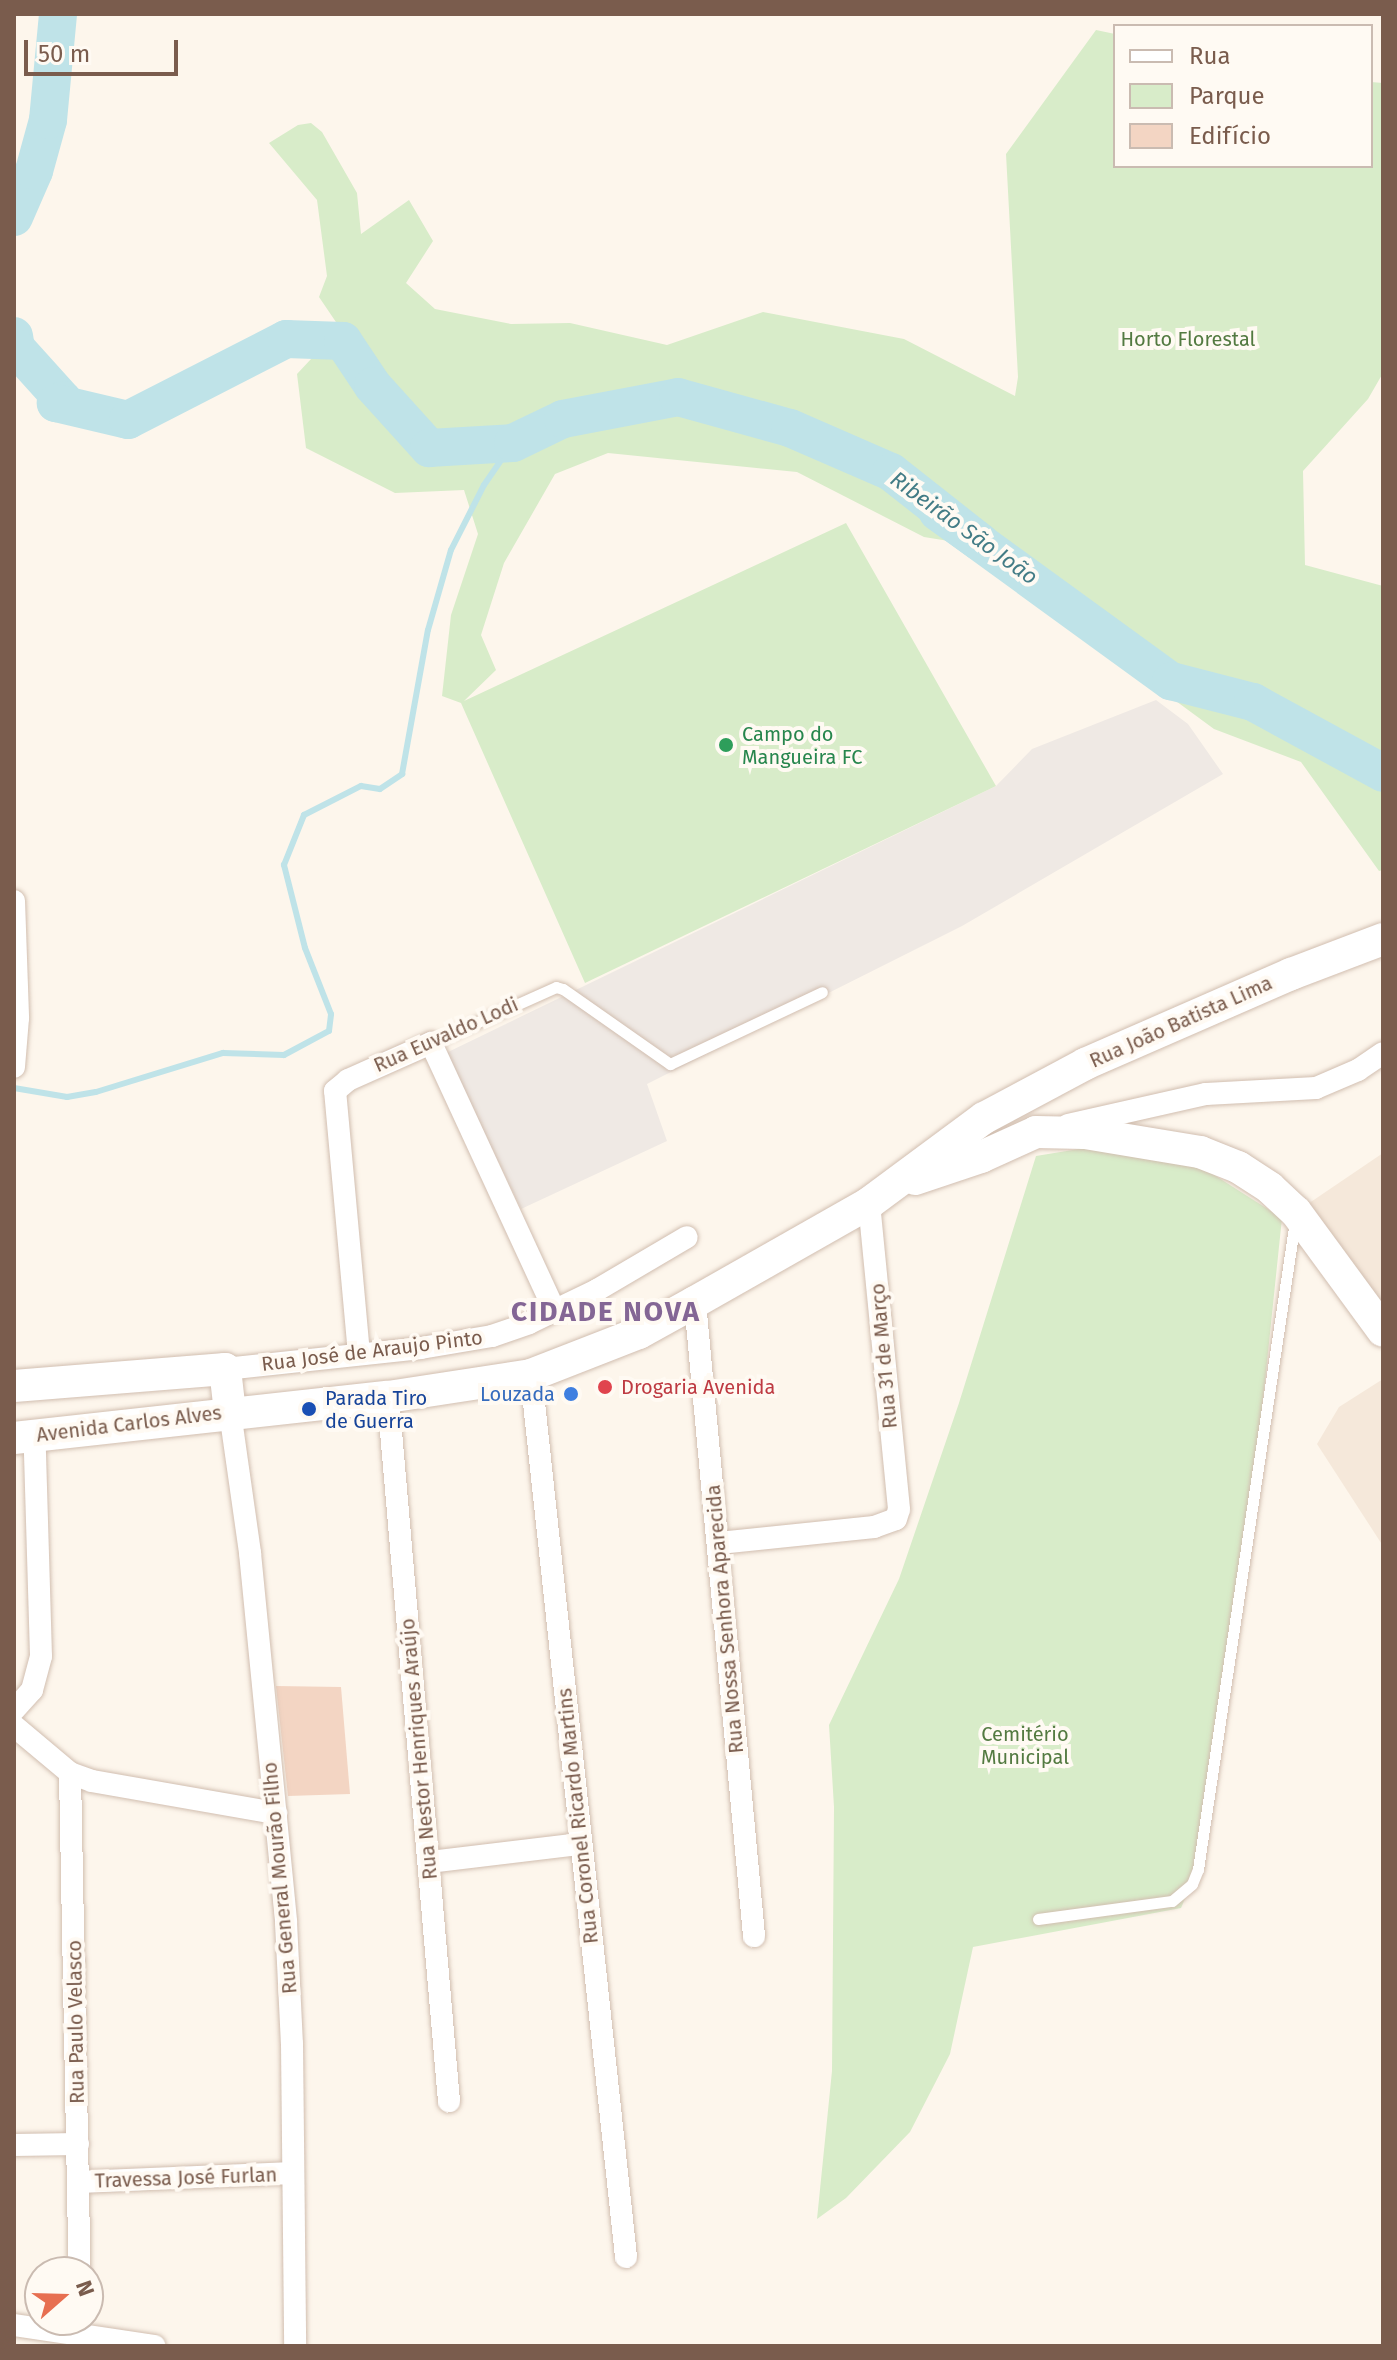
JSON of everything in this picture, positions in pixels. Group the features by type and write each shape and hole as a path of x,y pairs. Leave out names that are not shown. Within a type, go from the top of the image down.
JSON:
{"main road":[{"name":"Rua João Batista Lima","path":"900,1183 984,1118 1085,1064 1291,974 1383,939"},
{"path":"230,1412 388,1397 531,1375 639,1333 900,1183 953,1168 1036,1132 1085,1133 1200,1152 1238,1167 1270,1188 1296,1212 1383,1331"},
{"path":"14,1386 225,1369"},
{"name":"Avenida Carlos Alves","path":"21,1448 64,1433 230,1412 225,1369"}],"street":[{"path":"14,901 18,1018 14,1067"},
{"path":"431,1043 555,1311"},
{"name":"Rua Euvaldo Lodi","path":"359,1354 351,1241 333,1099 338,1085 431,1043"},
{"path":"1036,1132 1206,1094 1316,1088 1358,1070 1383,1053"},
{"name":"Rua 31 de Março","path":"719,1543 874,1527 896,1519 899,1509 869,1203"},
{"name":"Rua José de Araujo Pinto","path":"225,1369 492,1336 555,1311 687,1237"},
{"name":"Rua Nossa Senhora Aparecida","path":"695,1302 754,1936"},
{"name":"Rua Coronel Ricardo Martins","path":"531,1375 554,1562 580,1844 626,2257"},
{"name":"Rua Nestor Henriques Araújo","path":"388,1397 449,2101"},
{"name":"Rua General Mourão Filho","path":"230,1412 250,1553 290,1987 295,2346"},
{"path":"14,1710 32,1690 41,1656 21,1448"},
{"path":"14,1726 70,1773 106,1784 276,1813"},
{"name":"Rua Paulo Velasco","path":"70,1773 80,2256"},
{"path":"429,1862 580,1844"},
{"path":"14,2145 78,2144"},
{"name":"Travessa José Furlan","path":"79,2182 293,2173"},
{"path":"14,2325 38,2337"},
{"path":"104,2333 154,2346"}],"lane":[{"name":"Rua Euvaldo Lodi","path":"431,1043 545,991 563,989 670,1064 822,992"},
{"path":"1038,1919 1172,1901 1192,1884 1198,1869 1296,1212"}],"shaded area":[{"path":"1156,700 1188,724 1223,774 962,926 647,1084 667,1141 521,1209 446,1053 996,786 1032,749"},
{"path":"1383,1153 1383,1333 1296,1212"},
{"path":"1383,1379 1383,1546 1317,1444 1339,1407"}],"green space":[{"name":"Horto Florestal","path":"1096,30 1113,34 1113,168 1373,168 1373,82 1383,83 1383,373 1368,399 1303,471 1305,565 1383,586 1383,870 1379,871 1301,762 1214,729 961,543 924,537 797,472 608,453 555,474 504,563 481,635 496,670 464,701 846,523 996,786 585,983 461,703 442,696 451,615 478,534 464,490 395,493 306,448 297,374 340,328 319,297 327,276 317,200 269,143 298,125 311,123 322,132 357,193 361,234 409,200 433,241 406,283 435,309 511,324 570,323 667,345 763,312 904,339 1015,396 1018,377 1006,154"},
{"name":"Cemitério Municipal","path":"1091,1147 1197,1164 1282,1218 1260,1429 1196,1873 1181,1908 973,1947 950,2054 910,2132 846,2198 817,2219 832,2071 834,1807 829,1725 899,1579 959,1403 1036,1156"}],"building":[{"path":"276,1686 341,1687 350,1794 288,1796"}],"waterway":[{"path":"14,217 34,171 48,120 58,14"},
{"name":"Ribeirão São João","path":"14,336 16,348 63,400 56,403 128,420 286,339 343,341 373,386 429,448 513,443 563,419 678,397 790,428 891,472 980,542 938,512 1171,681 1253,702 1383,773"},
{"path":"14,1088 67,1097 96,1092 223,1053 284,1055 329,1031 331,1014 305,948 284,865 304,815 361,786 380,789 402,774 428,630 451,550 484,485 513,443"}],"place":[{"name":"Campo do Mangueira FC","path":"726,745"},
{"name":"Drogaria Avenida","path":"605,1387"},
{"name":"Louzada","path":"571,1394"},
{"name":"Parada Tiro de Guerra","path":"309,1409"}],"district":[{"name":"CIDADE NOVA","path":"606,1312"}]}
